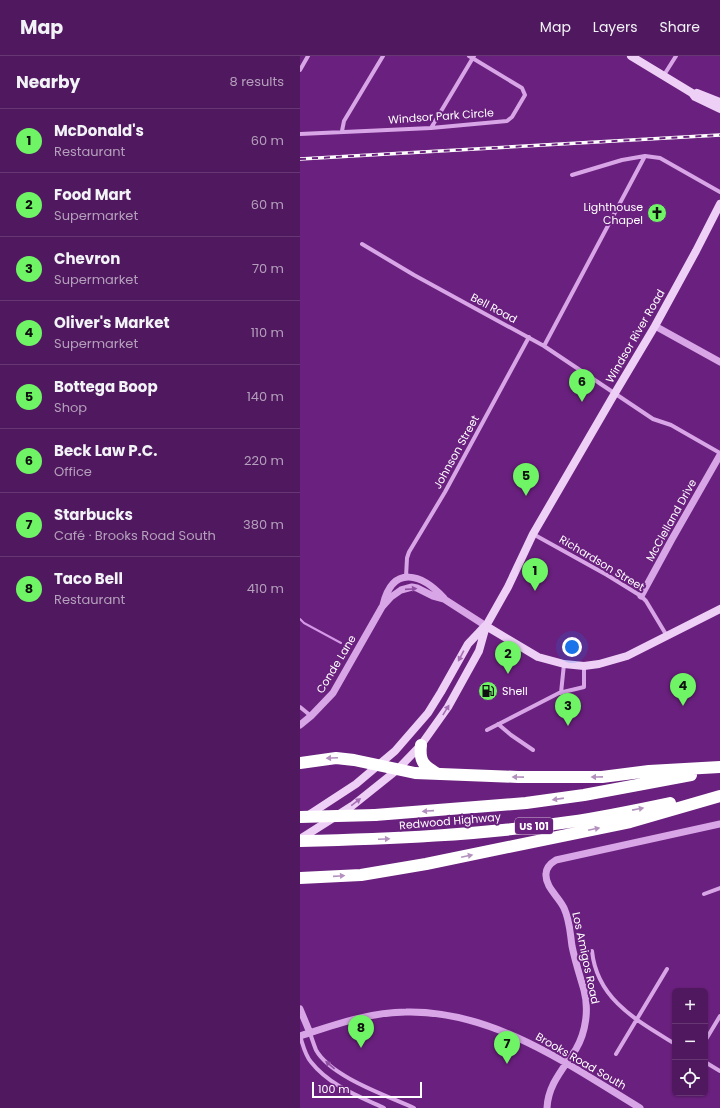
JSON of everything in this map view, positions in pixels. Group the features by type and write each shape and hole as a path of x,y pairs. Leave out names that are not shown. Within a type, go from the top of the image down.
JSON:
{"highway":[{"path":"422,745 420,753 422,761 427,768 438,774"},
{"path":"300,763 336,758 354,760 415,773 518,777 602,777 649,771 720,768"},
{"name":"Redwood Highway","path":"300,818 375,815 526,803 584,795 720,768"},
{"path":"300,878 361,874 426,864 630,822 720,795"},
{"name":"Redwood Highway","path":"300,840 421,837 569,822 720,795"}],"main road":[{"path":"631,56 692,93 695,97 720,108"},
{"path":"692,93 697,93 720,102"},
{"name":"Windsor River Road","path":"486,626 508,587 533,534 655,326 720,204"},
{"path":"486,626 538,657 564,664 584,666 599,664 627,656 720,609"},
{"path":"300,840 352,806 397,770 422,745 448,707 479,651 486,626"},
{"path":"300,818 356,784 394,751 428,713 468,644 486,626"}],"street":[{"path":"300,70 308,56"},
{"path":"342,131 344,121 383,56"},
{"path":"664,76 676,56"},
{"path":"431,128 472,57"},
{"name":"Windsor Park Circle","path":"300,134 431,128 507,121 512,117 525,95 522,88 472,57"},
{"path":"572,175 622,160 645,156 660,158 720,192"},
{"path":"544,346 645,156"},
{"name":"Bell Road","path":"362,244 420,279 529,337 653,419 671,425 720,454"},
{"path":"655,326 720,362"},
{"name":"Johnson Street","path":"406,577 407,558 410,552 445,492 529,337"},
{"name":"McClelland Drive","path":"641,596 720,454"},
{"name":"Richardson Street","path":"533,534 608,575 641,596 646,601 667,636"},
{"name":"Conde Lane","path":"382,607 384,597 396,581 406,577 415,577 436,590 444,599 486,626"},
{"name":"Conde Lane","path":"300,725 333,693 382,607 395,593 412,587 444,599"},
{"path":"562,693 564,664"},
{"path":"487,730 562,693 584,687 584,666"},
{"path":"300,707 311,716"},
{"path":"498,724 511,735 534,750"},
{"name":"Los Amigos Road","path":"548,1108 549,1094 556,1079 577,1048 583,1032 586,1021 586,1002 572,946 571,930 568,918 564,907 548,884 546,873 547,868 556,860 720,824"},
{"path":"704,894 720,888"},
{"path":"592,951 593,963 599,978 615,1002 636,1020 672,1042"},
{"path":"616,1054 667,969"},
{"path":"300,1009 317,1051 329,1064 350,1079 414,1108"},
{"name":"Brooks Road South","path":"300,1036 366,1016 407,1012 430,1013 473,1021 532,1045 566,1063 640,1108"},
{"path":"708,1036 720,1016"},
{"path":"300,1036 305,1051 311,1062 330,1080 347,1091 384,1108"},
{"path":"708,1064 720,1071"}],"waterway":[{"path":"300,619 304,623 341,643"}],"railway":[{"path":"300,159 720,135"}],"place":[{"name":"Lighthouse Chapel","path":"657,213"},
{"name":"Beck Law P.C.","path":"582,402"},
{"name":"Bottega Boop","path":"526,496"},
{"name":"McDonald's","path":"535,591"},
{"name":"Food Mart","path":"508,674"},
{"name":"Shell","path":"488,691"},
{"name":"Oliver's Market","path":"683,706"},
{"name":"Chevron","path":"568,726"},
{"name":"Taco Bell","path":"361,1048"},
{"name":"Starbucks","path":"507,1064"}]}
